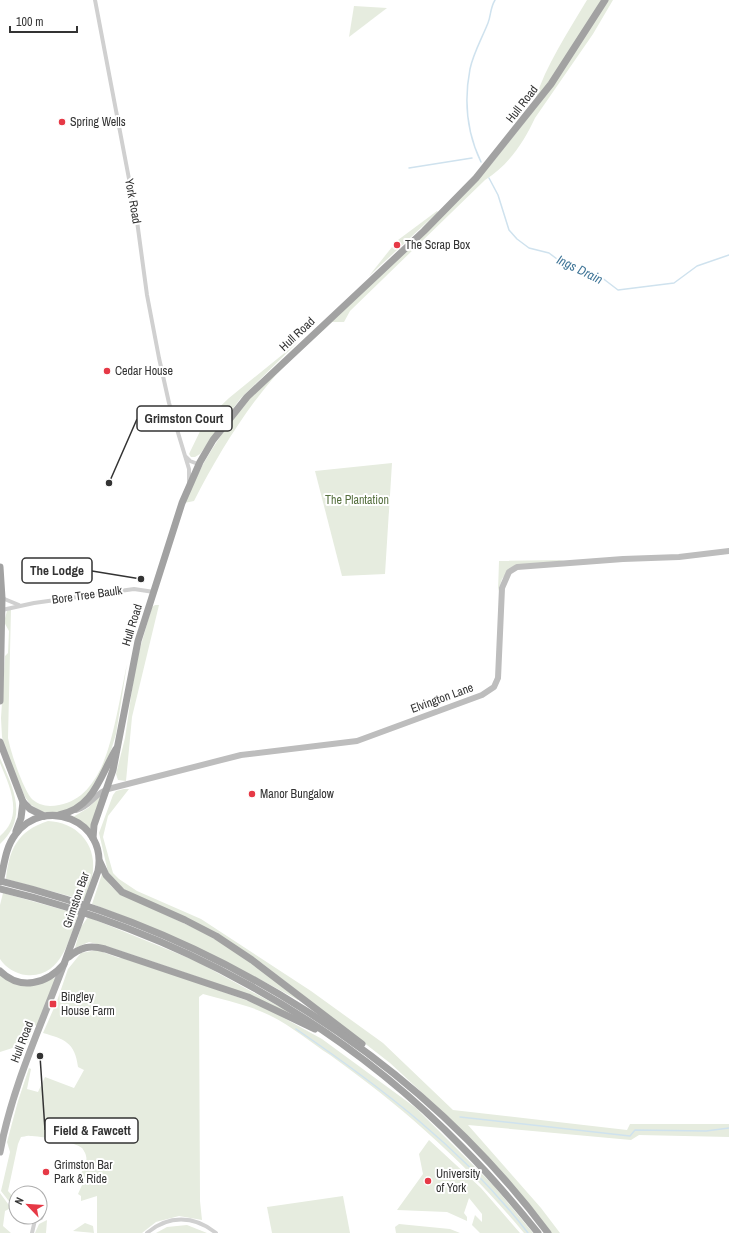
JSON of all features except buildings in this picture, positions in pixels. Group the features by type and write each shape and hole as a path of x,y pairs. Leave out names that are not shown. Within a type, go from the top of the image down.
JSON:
{"highway":[{"name":"Hull Road","path":"93,838 94,825 108,789 115,765 117,747 138,641 189,485 198,464 213,440 247,397 424,231 476,178 551,84 605,0"},
{"path":"0,567 2,598 0,702"},
{"path":"0,742 23,802 30,809 44,816"},
{"name":"Hull Road","path":"57,816 72,811 82,805 91,796 117,747"},
{"path":"15,834 21,818 23,802"},
{"name":"Grimston Bar","path":"0,882 11,842 15,834 31,820 44,816 57,816 75,821 86,829 93,838 99,860 94,886 66,961 56,973 44,980 29,983 16,981 0,971"},
{"path":"0,850 11,842"},
{"path":"99,860 106,875 122,892 185,920 216,936 252,960 360,1042 375,1059"},
{"path":"0,882 98,909 138,924 242,972 304,1009 375,1059 422,1098 467,1141 510,1187 548,1233"},
{"path":"0,889 51,902 95,916 175,948 272,998 325,1032 367,1063 416,1103 442,1127 506,1194 538,1233"},
{"path":"66,961 77,951 87,947 105,949 248,997 286,1014 306,1026 325,1032"}],"main road":[{"name":"Elvington Lane","path":"72,811 87,806 101,792 108,789 241,755 357,741 482,695 494,687 498,678 502,588 505,577 517,568 623,559 679,557 729,551"},
{"name":"Hull Road","path":"0,1152 14,1097 23,1070 66,961"}],"street":[{"name":"York Road","path":"95,0 137,221 147,295 169,403 189,469 189,485"},
{"path":"185,454 190,461 198,464"},
{"name":"Bore Tree Baulk","path":"2,610 134,589 154,592"},
{"path":"2,598 20,606"},
{"path":"146,1233 160,1223 180,1219 200,1223 216,1233"}],"green space":[{"path":"587,0 602,0 554,75 535,100 551,61"},
{"path":"608,0 613,0 593,34 535,118 526,136 508,161 485,180 350,311 344,322 332,322 275,376 241,420 211,469 194,501 184,503 197,475 212,450 228,425 247,401 493,162 550,90"},
{"path":"354,6 387,8 349,37"},
{"path":"437,211 438,212 369,276 392,247 395,250 401,243 398,240"},
{"path":"298,342 240,399 200,454 195,457 191,457 189,454 205,421 229,398"},
{"name":"The Plantation","path":"392,463 385,574 342,576 315,471"},
{"path":"564,560 507,572 502,579 498,591 499,561"},
{"path":"159,605 132,717 126,781 118,780 116,774 125,738 136,662 152,607"},
{"path":"11,609 8,738 14,760 24,786 31,798 37,803 50,806 67,803 81,795 97,776 110,744 127,664 116,734 109,757 88,798 62,813 42,812 30,804 25,797 6,752 2,737 1,718 5,656 8,653 9,631 4,622 7,611"},
{"path":"0,758 10,780 16,802 16,813 14,823 9,834 0,844 0,836 12,820 13,801 8,782 0,763"},
{"path":"129,789 108,816 103,837 113,873 119,879 137,891 201,919 311,991 383,1043 453,1110 627,1130 630,1124 729,1124 729,1137 639,1135 631,1140 468,1125 541,1208 560,1233 551,1233 475,1144 390,1063 263,964 122,888 108,872 99,833 113,795 116,791"},
{"path":"101,795 90,829 73,817 88,808"},
{"path":"48,821 67,825 75,830 82,836 91,851 93,871 91,882 84,900 6,879 9,859 16,843 29,830"},
{"path":"102,874 111,886 119,893 211,936 232,949 300,998 298,1000 248,973 171,936 92,904"},
{"path":"3,893 78,914 62,955 56,964 48,971 38,975 22,974 8,968 0,959 0,905"},
{"path":"88,917 196,961 289,1012 288,1013 207,980 112,948 89,942 75,948 81,927"},
{"path":"97,950 119,958 129,958 262,1006 322,1039 416,1108 494,1186 533,1233 524,1233 480,1183 409,1116 330,1055 277,1019 261,1011 203,994 199,997 200,1201 202,1220 179,1216 156,1222 142,1233 97,1233 97,1196 81,1201 81,1196 78,1194 82,1185 81,1173 86,1163 86,1154 78,1146 49,1138 29,1136 21,1137 18,1144 9,1185 8,1185 8,1200 1,1191 10,1152 7,1142 29,1068 31,1069 27,1089 38,1092 45,1077 74,1088 84,1070 78,1067 74,1052 67,1043 57,1037 43,1033 57,1001 68,969 81,953"},
{"path":"0,974 19,984 56,978 37,1026 34,1025 28,1043 0,1052"},
{"path":"429,1140 481,1188 520,1233 480,1233 472,1225 475,1215 482,1222 482,1214 469,1198 464,1213 467,1217 467,1221 447,1212 397,1210 423,1174 419,1154"},
{"path":"0,1193 8,1204 8,1210 5,1211 3,1226 11,1233 0,1233"},
{"path":"343,1196 350,1233 272,1233 267,1207"},
{"path":"85,1223 93,1226 94,1233 73,1231"},
{"path":"399,1224 450,1229 460,1233 396,1233 395,1227"},
{"path":"39,1225 47,1225 46,1233 35,1233"},
{"path":"187,1225 207,1233 156,1233 167,1227"}],"waterway":[{"name":"Ings Drain","path":"481,162 476,151 468,116 468,81 473,58 490,18 492,6 495,0"},
{"path":"409,168 472,158"},
{"name":"Ings Drain","path":"489,178 498,195 509,230 517,239 529,248 549,253 557,259 601,277 618,290 674,283 697,266 729,255"},
{"path":"296,1029 390,1097 420,1122 477,1175 528,1233"},
{"path":"460,1117 630,1136 635,1130 706,1131 729,1128"}],"place":[{"name":"Spring Wells","path":"62,122"},
{"name":"The Scrap Box","path":"397,245"},
{"name":"Cedar House","path":"107,371"},
{"name":"Grimston Court","path":"109,483"},
{"name":"The Lodge","path":"141,579"},
{"name":"Manor Bungalow","path":"252,794"},
{"name":"Bingley House Farm","path":"53,1004"},
{"name":"Field & Fawcett","path":"40,1056"},
{"name":"Grimston Bar Park & Ride","path":"46,1172"},
{"name":"University of York","path":"428,1181"}]}
